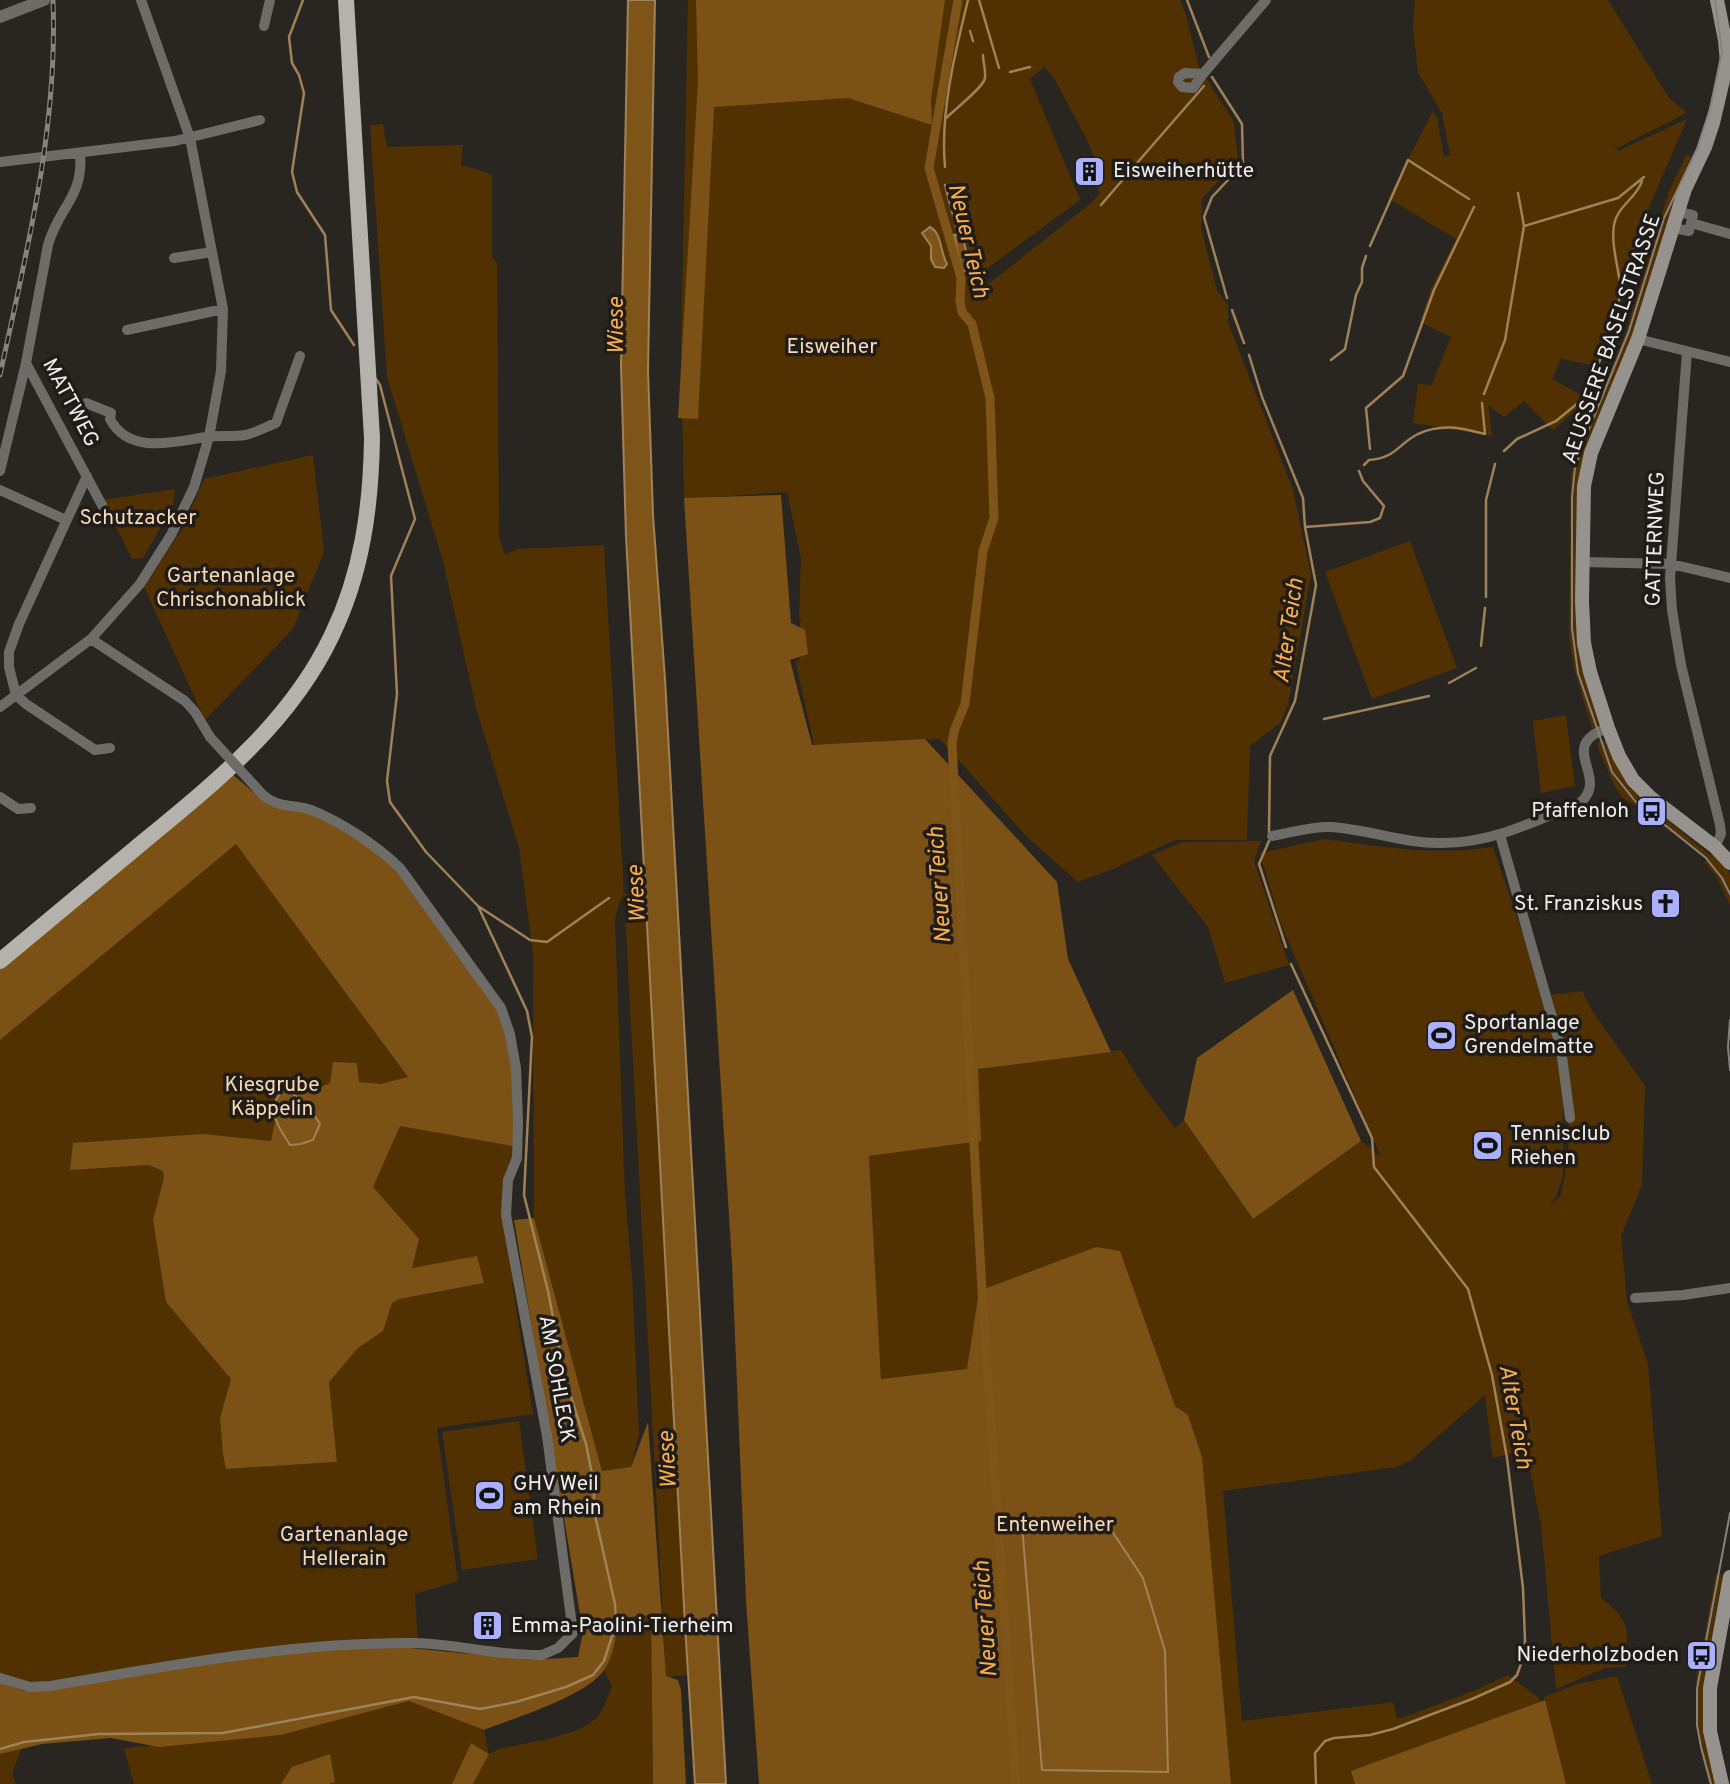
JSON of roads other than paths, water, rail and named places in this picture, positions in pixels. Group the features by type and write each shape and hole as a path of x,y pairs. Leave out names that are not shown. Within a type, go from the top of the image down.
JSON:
{"main road":[{"path":"0,961 215,781 260,738 281,715 317,664 344,607 362,547 369,501 372,438 346,0"},
{"name":"AEUSSERE BASELSTRASSE","path":"1717,0 1727,35 1727,63 1719,100 1708,139 1685,189 1638,339 1591,453 1584,486 1582,562 1584,643 1590,672 1619,756 1633,780 1650,797 1722,843 1730,863"},
{"path":"1722,1784 1710,1731 1710,1688 1726,1617 1730,1577"}],"street":[{"path":"0,18 44,0"},
{"path":"0,707 91,639 140,584 171,534 194,487 209,437 221,371 223,309 190,138 141,0"},
{"path":"264,26 270,0"},
{"path":"1203,74 1266,0"},
{"path":"0,162 190,138 260,120"},
{"name":"MATTWEG","path":"80,153 80,181 54,227 48,245 26,363 103,507"},
{"path":"1673,228 1689,231 1693,215 1678,212"},
{"path":"1691,223 1730,234"},
{"path":"174,258 212,252"},
{"path":"127,330 223,309"},
{"path":"1638,339 1730,362"},
{"name":"GATTERNWEG","path":"1687,352 1671,565 1673,622 1722,843"},
{"path":"86,404 111,412 110,419 118,431 139,442 169,443 245,435 276,423 300,356"},
{"path":"0,471 26,363"},
{"path":"87,476 19,624 4,665 16,695 26,704 95,750 110,748"},
{"path":"0,490 66,520"},
{"path":"1582,562 1671,565 1730,578"},
{"name":"AM SOHLECK","path":"0,1678 30,1687 51,1686 210,1659 418,1643 542,1654 558,1648 573,1633 547,1436 506,1215 508,1180 517,1158 518,1121 516,1068 510,1034 501,1008 400,868 382,850 314,811 279,805 263,795 210,737 185,701 91,639"},
{"path":"1272,836 1328,827 1442,843 1469,842 1500,835 1581,802 1591,783 1583,756 1583,746 1590,736 1608,728"},
{"path":"0,797 18,809 31,808"},
{"path":"1500,835 1561,1049 1570,1118"},
{"path":"1635,1297 1683,1295 1730,1288"}],"waterway":[{"path":"303,0 289,37 292,63 304,93 292,172 297,192 325,235 331,310 354,345"},
{"name":"Neuer Teich","path":"958,0 929,168 961,278 962,312 972,324 990,398 994,518 983,551 965,704 954,731 952,744 982,1290 1016,1784"},
{"path":"945,167 947,104 968,0"},
{"path":"979,0 999,68"},
{"name":"Alter Teich","path":"1187,0 1209,57"},
{"path":"970,31 973,41"},
{"path":"946,118 983,82 983,55"},
{"path":"1010,72 1030,67"},
{"name":"Alter Teich","path":"1212,77 1242,124 1243,164 1212,197 1204,217 1227,298"},
{"path":"1137,163 1204,86"},
{"path":"1370,246 1408,160 1469,199"},
{"path":"1101,205 1132,169"},
{"path":"1484,394 1505,340 1524,226 1618,198 1644,177"},
{"path":"1595,372 1612,329 1620,296 1613,240 1614,225 1619,212 1642,181"},
{"path":"945,185 958,234"},
{"path":"1518,193 1524,226"},
{"path":"1370,449 1366,408 1403,376 1434,290 1474,207"},
{"path":"1331,360 1345,349 1366,256"},
{"name":"Neuer Teich","path":"960,277 962,272"},
{"name":"Alter Teich","path":"1232,310 1244,343"},
{"name":"Alter Teich","path":"1249,355 1262,397 1303,498 1305,527 1316,585 1295,701 1270,756 1269,832"},
{"path":"376,379 380,385 415,519 391,576 397,694 387,781 390,802 426,852 478,906 530,940 547,942 609,898"},
{"path":"1504,451 1517,439 1556,421 1584,398"},
{"path":"1364,465 1369,460 1391,454 1411,438 1427,431 1452,428 1485,434 1482,403"},
{"path":"1486,597 1486,500 1495,464"},
{"path":"1305,527 1370,522 1380,518 1384,506 1363,481 1359,471"},
{"path":"1481,646 1485,608"},
{"path":"1449,683 1476,668"},
{"path":"1324,719 1429,696"},
{"name":"Alter Teich","path":"1269,841 1259,864 1286,947"},
{"path":"478,906 527,1011 532,1037 524,1195 548,1291 564,1375 586,1444 594,1485 594,1511 615,1604 616,1624 627,1627 653,1624"},
{"name":"Alter Teich","path":"1291,964 1372,1138 1374,1167 1468,1289 1492,1375 1507,1458 1523,1588 1525,1641 1517,1675 1510,1682 1393,1729 1325,1741 1315,1753 1316,1784"},
{"path":"0,1749 24,1742 99,1734 223,1733 414,1697 480,1709 516,1702 566,1687 593,1675 604,1661 616,1624"}],"tram line":[{"path":"1715,0 1722,52 1710,109 1697,149 1664,218 1629,331 1575,468 1572,497 1572,628 1578,673 1612,772 1635,801 1706,858 1722,878 1730,894"},
{"path":"1730,1020 1730,1070"},
{"path":"1711,1784 1697,1725 1697,1689 1730,1513"}],"railway":[{"path":"0,375 30,235 46,142 51,95 53,0"}],"place":[{"name":"Eisweiherhütte","path":"1090,171"},
{"name":"Pfaffenloh","path":"1652,811"},
{"name":"St. Franziskus","path":"1666,904"},
{"name":"Sportanlage Grendelmatte","path":"1441,1035"},
{"name":"Tennisclub Riehen","path":"1487,1146"},
{"name":"GHV Weil am Rhein","path":"490,1496"},
{"name":"Emma-Paolini-Tierheim","path":"488,1626"},
{"name":"Niederholzboden","path":"1702,1655"}],"water label":[{"name":"Wiese","path":"617,326"},
{"name":"Wiese","path":"638,894"},
{"name":"Wiese","path":"669,1460"}],"park label":[{"name":"Eisweiher","path":"832,347"},
{"name":"Schutzacker","path":"138,518"},
{"name":"Gartenanlage Chrischonablick","path":"231,588"},
{"name":"Kiesgrube Käppelin","path":"272,1097"},
{"name":"Entenweiher","path":"1055,1525"},
{"name":"Gartenanlage Hellerain","path":"344,1547"}]}
